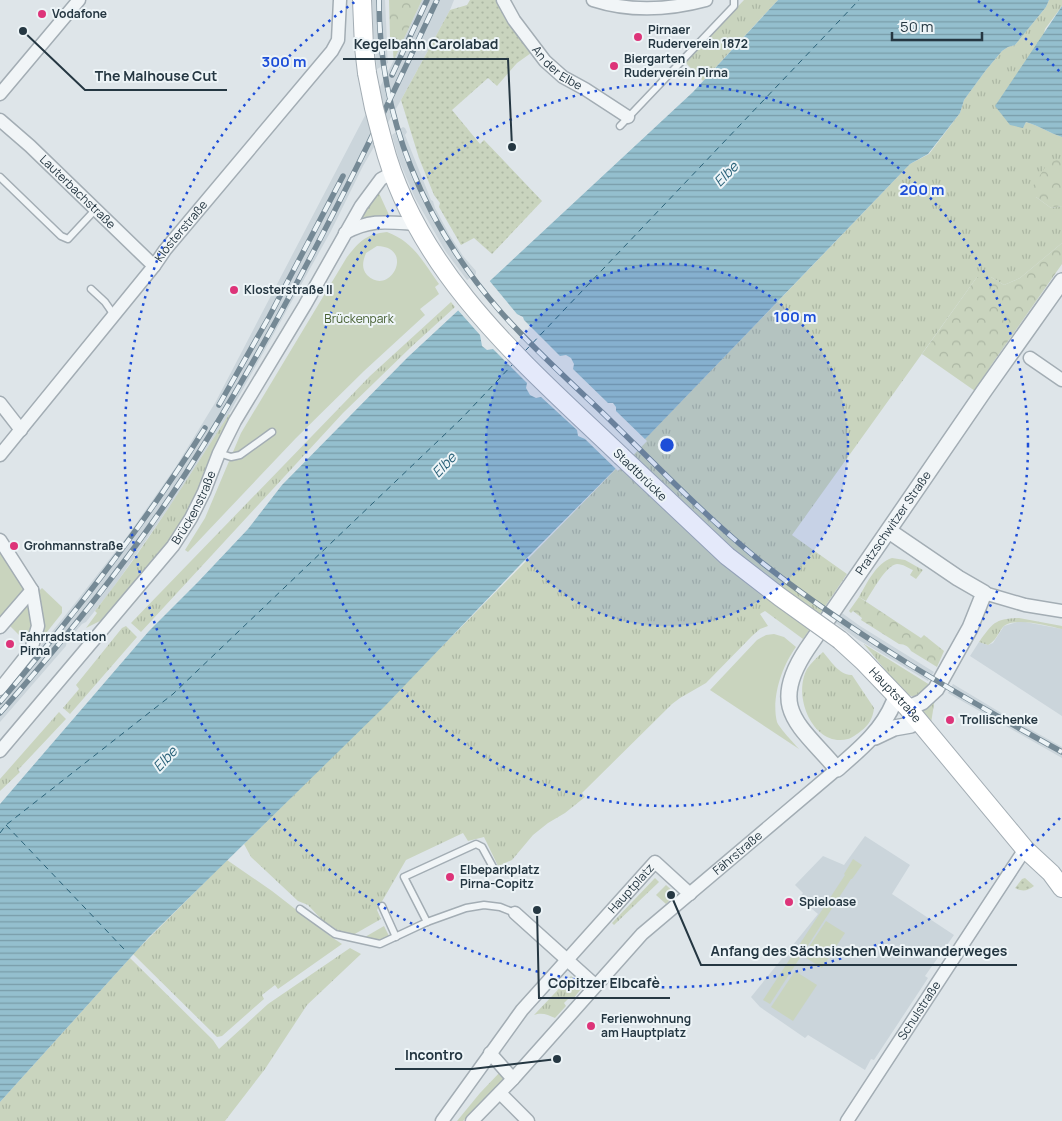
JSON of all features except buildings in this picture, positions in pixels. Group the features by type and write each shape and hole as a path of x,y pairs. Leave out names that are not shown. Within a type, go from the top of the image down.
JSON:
{"main road":[{"name":"Stadtbrücke","path":"362,0 367,73 374,108 392,174 401,198 415,224 477,313 518,356 704,535 765,586 840,640 874,673"},
{"name":"Hauptstraße","path":"874,673 974,786 1025,848 1051,873 1062,888"},
{"name":"Hauptstraße","path":"901,705 911,726 926,744 974,786"}],"street":[{"path":"0,94 79,0"},
{"name":"Klosterstraße","path":"0,455 165,250 332,50 338,40 340,0"},
{"name":"An der Elbe","path":"503,0 514,20 545,61 563,77 585,89 624,122"},
{"path":"593,0 625,8 653,4 689,4 706,0"},
{"name":"Lauterbachstraße","path":"0,120 30,146 154,266"},
{"name":"Brückenstraße","path":"0,752 173,546 199,501 235,421 372,189 381,179 392,174"},
{"path":"346,233 358,226 375,222 415,224"},
{"name":"Pratzschwitzer Straße","path":"837,769 795,721 790,707 790,684 796,666 1062,281"},
{"path":"1030,358 1062,380"},
{"path":"0,403 21,430"},
{"path":"889,530 984,594 1025,605 1062,611"},
{"path":"0,540 32,590 38,626 31,650 0,689"},
{"path":"0,627 32,590"},
{"path":"837,769 871,739 888,716 901,705 918,705 932,693 961,645 984,594"},
{"path":"871,739 894,728 911,726"},
{"name":"Fährstraße","path":"690,894 837,769"},
{"name":"Schulstraße","path":"847,1121 1025,848"},
{"name":"Hauptplatz","path":"442,1121 522,1010 655,862 690,894"},
{"path":"472,1121 514,1078 642,934 690,894"},
{"path":"515,913 595,986"},
{"path":"490,1053 514,1078"},
{"path":"500,1093 528,1121"}],"lane":[{"path":"624,122 734,6 734,0"},
{"path":"0,177 61,236 68,239 95,210"},
{"path":"91,288 105,302 114,315"},
{"path":"219,453 231,457 240,455 272,432"},
{"path":"427,922 404,877 476,844 482,847 494,869"},
{"path":"300,909 335,934 380,944 427,922 466,908 484,905 500,907 515,913"},
{"path":"382,906 396,937"}],"shaded area":[{"path":"372,0 385,0 387,42 389,47 387,50 388,63 377,69 373,32"},
{"path":"422,0 454,0 401,100 363,166 331,231 229,414 172,503 113,588 0,722 0,696 126,538 175,468 215,403 394,60"},
{"path":"403,127 407,132 405,135 435,208 463,256 476,271 476,274 467,280 446,252 415,198 399,160 392,135"},
{"path":"828,603 860,626 934,672 928,681 857,639 821,612"},
{"path":"1020,621 1062,629 1062,716 970,656 979,642 988,645 993,643 1004,626"},
{"path":"953,684 1062,747 1062,758 948,693"},
{"path":"865,836 910,865 892,894 954,935 925,976 928,978 874,1060 871,1059 865,1070 808,1035 805,1038 760,1007 751,997 818,914 799,898 803,893 795,885 823,856 844,865"}],"green space":[{"path":"389,0 422,0 394,60 390,37"},
{"path":"470,0 497,0 531,53 517,63 497,86 488,78 452,110 480,144 484,140 542,201 492,254 474,238 461,245 434,195 419,158 401,100 450,10 467,5"},
{"path":"744,0 778,0 703,81 685,62"},
{"path":"1049,0 1062,0 1062,6 1045,29 1023,128 1026,122 1062,137 1062,159 1059,159 1036,197 1051,208 1062,206 1062,243 1020,278 1004,285 991,277 977,277 792,535 847,574 803,639 765,611 760,614 768,626 760,629 752,636 706,683 672,704 582,793 585,797 533,835 512,860 498,866 484,837 468,841 463,833 406,860 377,910 381,919 353,935 337,930 322,920 308,905 298,901 251,857 244,844 496,592 910,164 929,154 960,113 964,100 986,70 1002,51 1015,45 1046,7"},
{"path":"1062,159 1062,206 1051,208 1036,197 1033,186 1048,163"},
{"path":"378,191 389,215 359,220"},
{"name":"Brückenpark","path":"387,232 404,241 417,253 439,284 435,287 439,294 420,309 425,315 364,371 296,438 188,552 185,550 205,518 241,433 347,257 364,239 374,234","holes":["377,246 389,248 395,254 397,262 391,276 384,280 376,280 367,275 363,267 366,253"]},
{"path":"1062,243 1062,264 975,391 922,354 977,277 991,277 1004,285 1020,278"},
{"path":"451,302 455,307 343,413 141,632 131,623 370,376"},
{"path":"229,414 231,416 199,489 187,513 168,542 106,618 86,628 97,613 95,611 148,539"},
{"path":"0,549 26,588 0,619"},
{"path":"892,558 905,560 923,570 916,579 910,575 913,570 897,564 888,569 866,601 859,597 881,564"},
{"path":"42,588 62,607 62,613 39,642 35,595"},
{"path":"859,597 921,638 924,635 944,651 937,667 906,646 899,644 861,620 862,618 853,611 851,613 849,611"},
{"path":"29,601 34,626 29,645 9,625"},
{"path":"1019,618 1062,626 1062,629 1015,622 1003,627 995,639 988,645 979,642 995,623"},
{"path":"126,626 137,637 70,714 63,708 79,689 76,685 122,628"},
{"path":"774,634 784,637 796,647 782,673 775,703 777,722 799,749 710,690 757,640 766,635"},
{"path":"864,644 930,685 915,696 904,693"},
{"path":"823,652 839,670 852,675 874,708 872,718 866,726 848,739 836,740 825,736 809,718 804,706 803,680 807,669"},
{"path":"935,698 931,723 920,711"},
{"path":"59,712 66,719 18,770 20,772 0,791 0,779"},
{"path":"853,859 862,865 770,1004 763,1000 845,875"},
{"path":"227,860 272,891 342,944 278,989 275,985 262,995 264,999 222,1036 217,1037 133,954"},
{"path":"655,878 659,882 614,925 612,923"},
{"path":"1025,878 1034,886 1025,890 1015,888 1022,879"},
{"path":"666,885 676,894 666,904 656,895"},
{"path":"826,921 845,933 822,968 803,956"},
{"path":"384,926 390,938 382,943 365,937"},
{"path":"350,948 361,954 307,1005 265,1069 225,1121 0,1121 0,1102 130,958 213,1040 219,1049 268,1004"},
{"path":"795,971 817,985 793,1021 771,1007"},
{"path":"571,976 579,983 581,989 573,999 570,997 564,1003 566,1006 555,1018 542,1014 534,1015"},
{"path":"501,1071 508,1078 463,1121 457,1121 480,1093"}],"water":[{"name":"Elbe","path":"778,0 1049,0 1046,7 1015,45 1002,51 986,70 964,100 960,113 928,154 910,164 384,707 149,937 0,1102 0,804 149,631 248,529 282,485 408,357 693,92"},
{"path":"1062,6 1062,137 1026,122 1023,128 1010,125 995,106"}],"pier":[{"path":"488,279 517,314 523,317 560,356 566,355 571,358 574,364 573,369 608,403 613,403 616,411 647,441 618,471 585,439 578,436 577,430 541,397 536,398 530,395 526,388 527,383 493,349 487,350 482,346 480,335 456,308"}],"ferry route":[{"path":"525,351 859,0"},
{"path":"0,833 6,825 173,694 462,418 514,363"},
{"path":"6,825 124,949"}],"railway":[{"path":"379,0 381,43 387,86 397,127 411,166 428,205 449,242 473,277 500,311 539,353 686,494 765,565 836,617 873,641 1062,752"},
{"path":"392,75 427,0"},
{"path":"0,713 73,627 120,567 165,505 221,416 255,359 319,241 380,121 437,0"},
{"path":"219,405 269,317 343,176"},
{"path":"0,702 107,569 158,500 205,428"}],"place":[{"name":"Vodafone","path":"42,14"},
{"name":"The Malhouse Cut","path":"23,31"},
{"name":"Pirnaer Ruderverein 1872","path":"638,37"},
{"name":"Biergarten Ruderverein Pirna","path":"614,66"},
{"name":"Kegelbahn Carolabad","path":"512,147"},
{"name":"Klosterstraße II","path":"234,290"},
{"name":"Grohmannstraße","path":"14,546"},
{"name":"Fahrradstation Pirna","path":"10,644"},
{"name":"Trollischenke","path":"950,720"},
{"name":"Elbeparkplatz Pirna-Copitz","path":"450,877"},
{"name":"Anfang des Sächsischen Weinwanderweges","path":"671,895"},
{"name":"Spieloase","path":"789,902"},
{"name":"Copitzer Elbcafè","path":"537,910"},
{"name":"Ferienwohnung am Hauptplatz","path":"591,1026"},
{"name":"Incontro","path":"557,1059"}]}
